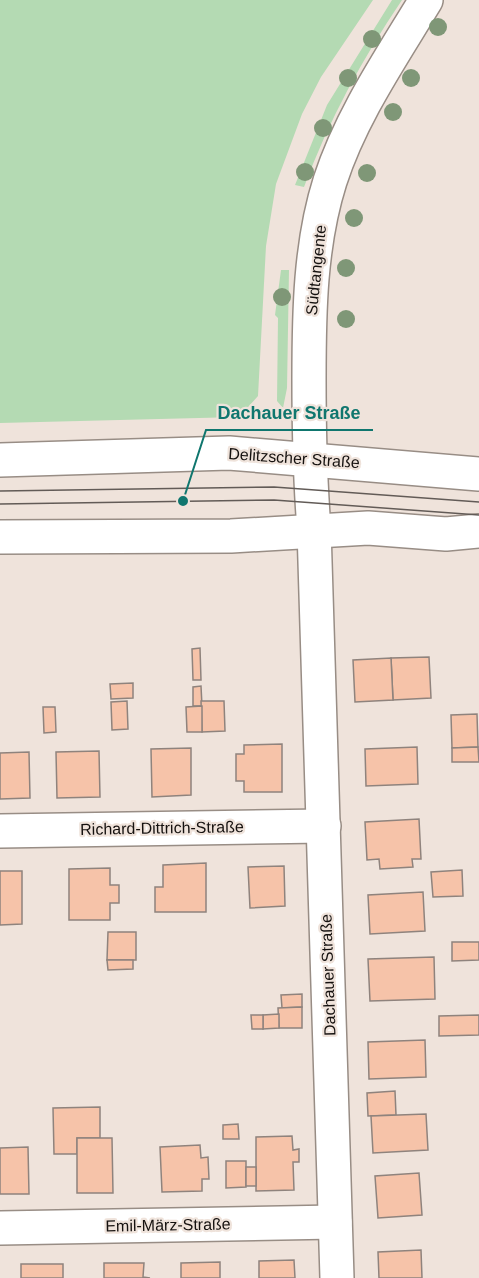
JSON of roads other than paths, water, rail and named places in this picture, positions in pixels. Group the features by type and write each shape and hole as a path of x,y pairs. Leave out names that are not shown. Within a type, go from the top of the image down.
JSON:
{"street":[{"name":"Südtangente","path":"314,529 310,340 318,227 330,180 347,138 426,0"},
{"name":"Delitzscher Straße","path":"0,460 229,453 479,474"},
{"path":"0,537 231,536 314,529 368,528 446,534 479,531"},
{"name":"Dachauer Straße","path":"314,529 337,1278"},
{"name":"Richard-Dittrich-Straße","path":"0,831 324,826"},
{"name":"Emil-März-Straße","path":"0,1228 335,1222"}],"tram line":[{"path":"0,491 274,487 479,502"},
{"path":"0,504 274,500 479,515"}],"place":[{"name":"Dachauer Straße","path":"183,501"}]}
